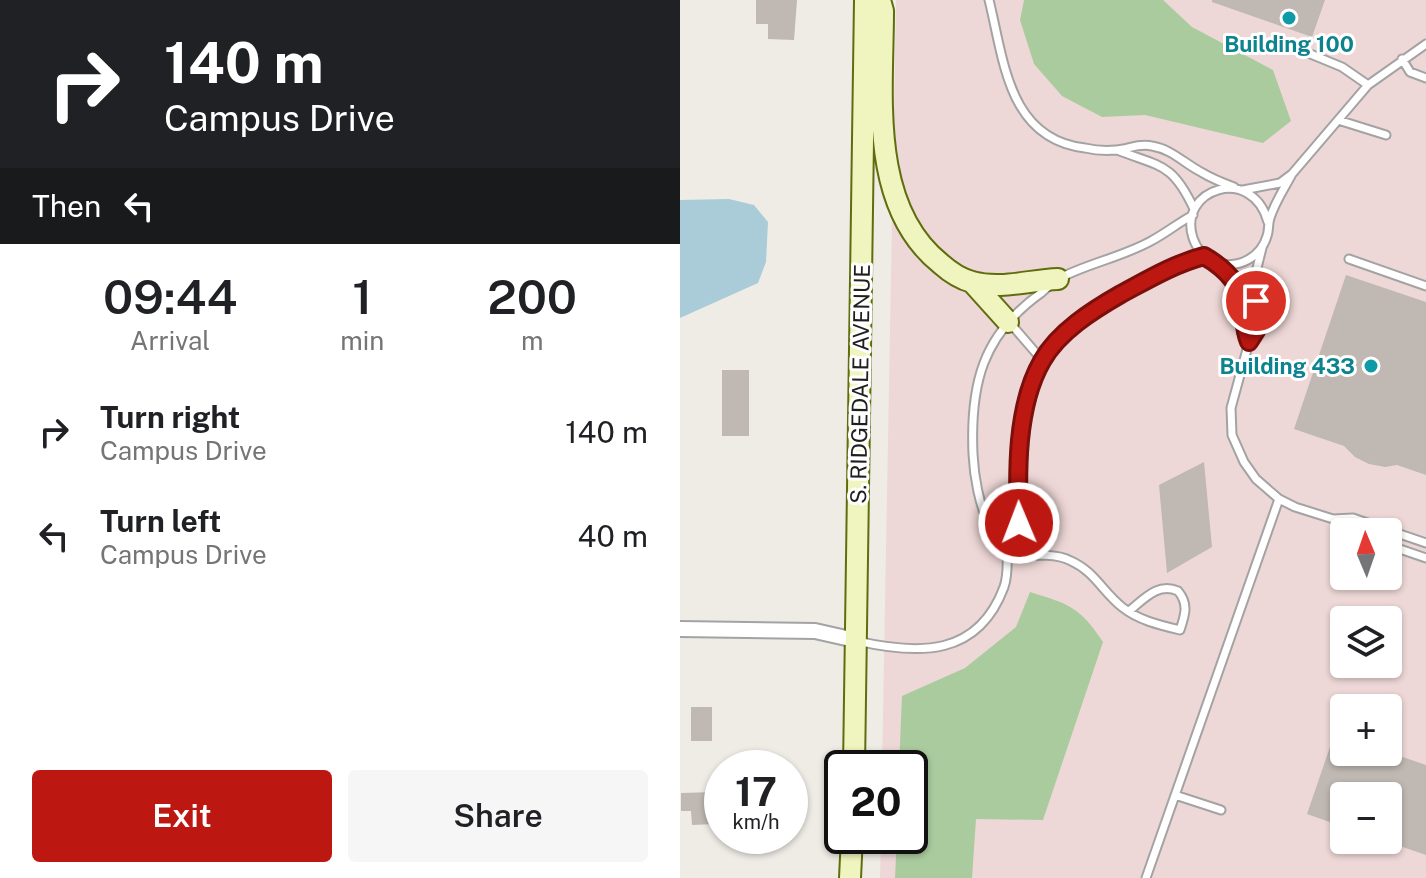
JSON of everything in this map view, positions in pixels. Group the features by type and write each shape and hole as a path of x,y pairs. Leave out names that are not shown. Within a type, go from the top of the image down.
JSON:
{"main road":[{"name":"S. RIDGEDALE AVENUE","path":"854,750 865,0"},
{"path":"880,0 883,11 884,142 891,183 902,216 915,238 952,273 972,282 1009,285 1058,279"},
{"path":"972,282 1008,322"},
{"path":"850,878 851,854"}],"street":[{"path":"680,629 815,631 855,640"}],"lane":[{"path":"989,0 1013,97 1025,117 1044,134 1068,144 1117,150 1150,160 1169,171 1188,196 1193,212 1192,234 1196,246 1238,287 1243,301 1244,330 1249,342"},
{"path":"1009,540 991,528 984,510 973,464 971,419 979,373 989,348 1008,322 1058,279 1152,241 1193,212 1204,197 1218,189 1280,183 1292,174 1368,85 1426,44"},
{"path":"1308,53 1342,67 1368,85"},
{"path":"1402,59 1410,72 1426,78"},
{"path":"1338,120 1386,135"},
{"path":"1117,150 1138,144 1164,149 1201,172 1257,199 1265,209 1268,235 1253,284 1256,331 1249,342 1231,408 1232,435 1256,479 1279,499 1330,518"},
{"path":"1268,222 1292,174"},
{"path":"1215,262 1228,265 1241,263 1262,248"},
{"path":"855,640 893,649 940,647 967,636 991,615 1008,573 1009,540 1019,523 1018,459 1023,420 1042,360 1056,342 1113,299 1173,265 1204,256"},
{"path":"1349,259 1426,286"},
{"path":"1008,322 1042,360"},
{"path":"1146,878 1279,499"},
{"path":"1402,535 1426,543"},
{"path":"1402,550 1426,558"},
{"path":"1009,557 1070,559 1093,574 1120,606 1137,617 1180,630 1186,606 1184,598 1172,588 1155,591 1129,611"},
{"path":"1175,795 1221,810"}],"shaded area":[{"path":"896,0 1426,0 1426,878 880,878 881,854 928,854 928,750 882,750"}],"green space":[{"path":"1024,0 1163,0 1192,27 1273,70 1291,121 1263,143 1145,115 1102,117 1062,96 1034,64 1020,20"},
{"path":"1030,592 1072,608 1103,642 1043,820 976,819 972,878 895,878 896,854 928,854 928,750 900,750 902,696 965,668 1016,627"}],"water":[{"path":"729,199 754,205 768,222 766,262 758,283 680,318 680,200"}],"building":[{"path":"756,0 797,0 794,40 768,39 768,24 756,24"},
{"name":"Building 100","path":"1212,0 1325,0 1312,37"},
{"name":"Building 433","path":"1346,275 1426,302 1426,475 1397,465 1385,467 1369,464 1355,457 1344,446 1294,429"},
{"path":"722,370 749,370 749,436 722,436"},
{"path":"1204,462 1212,547 1167,573 1159,485"},
{"path":"691,707 712,707 712,741 691,741"},
{"path":"1330,747 1330,766 1402,766 1402,757 1426,765 1426,855 1402,847 1402,782 1330,782 1330,822 1307,814"},
{"path":"704,792 704,824 692,825 691,811 681,811 681,793"}],"place":[{"name":"Building 100","path":"1289,18"},
{"name":"Building 433","path":"1371,366"}],"route":[{"path":"1019,523 1018,459 1023,420 1033,381 1042,360 1056,342 1113,299 1173,265 1204,256 1215,262 1238,287 1243,301 1244,330 1249,342 1256,331 1256,301"}]}
